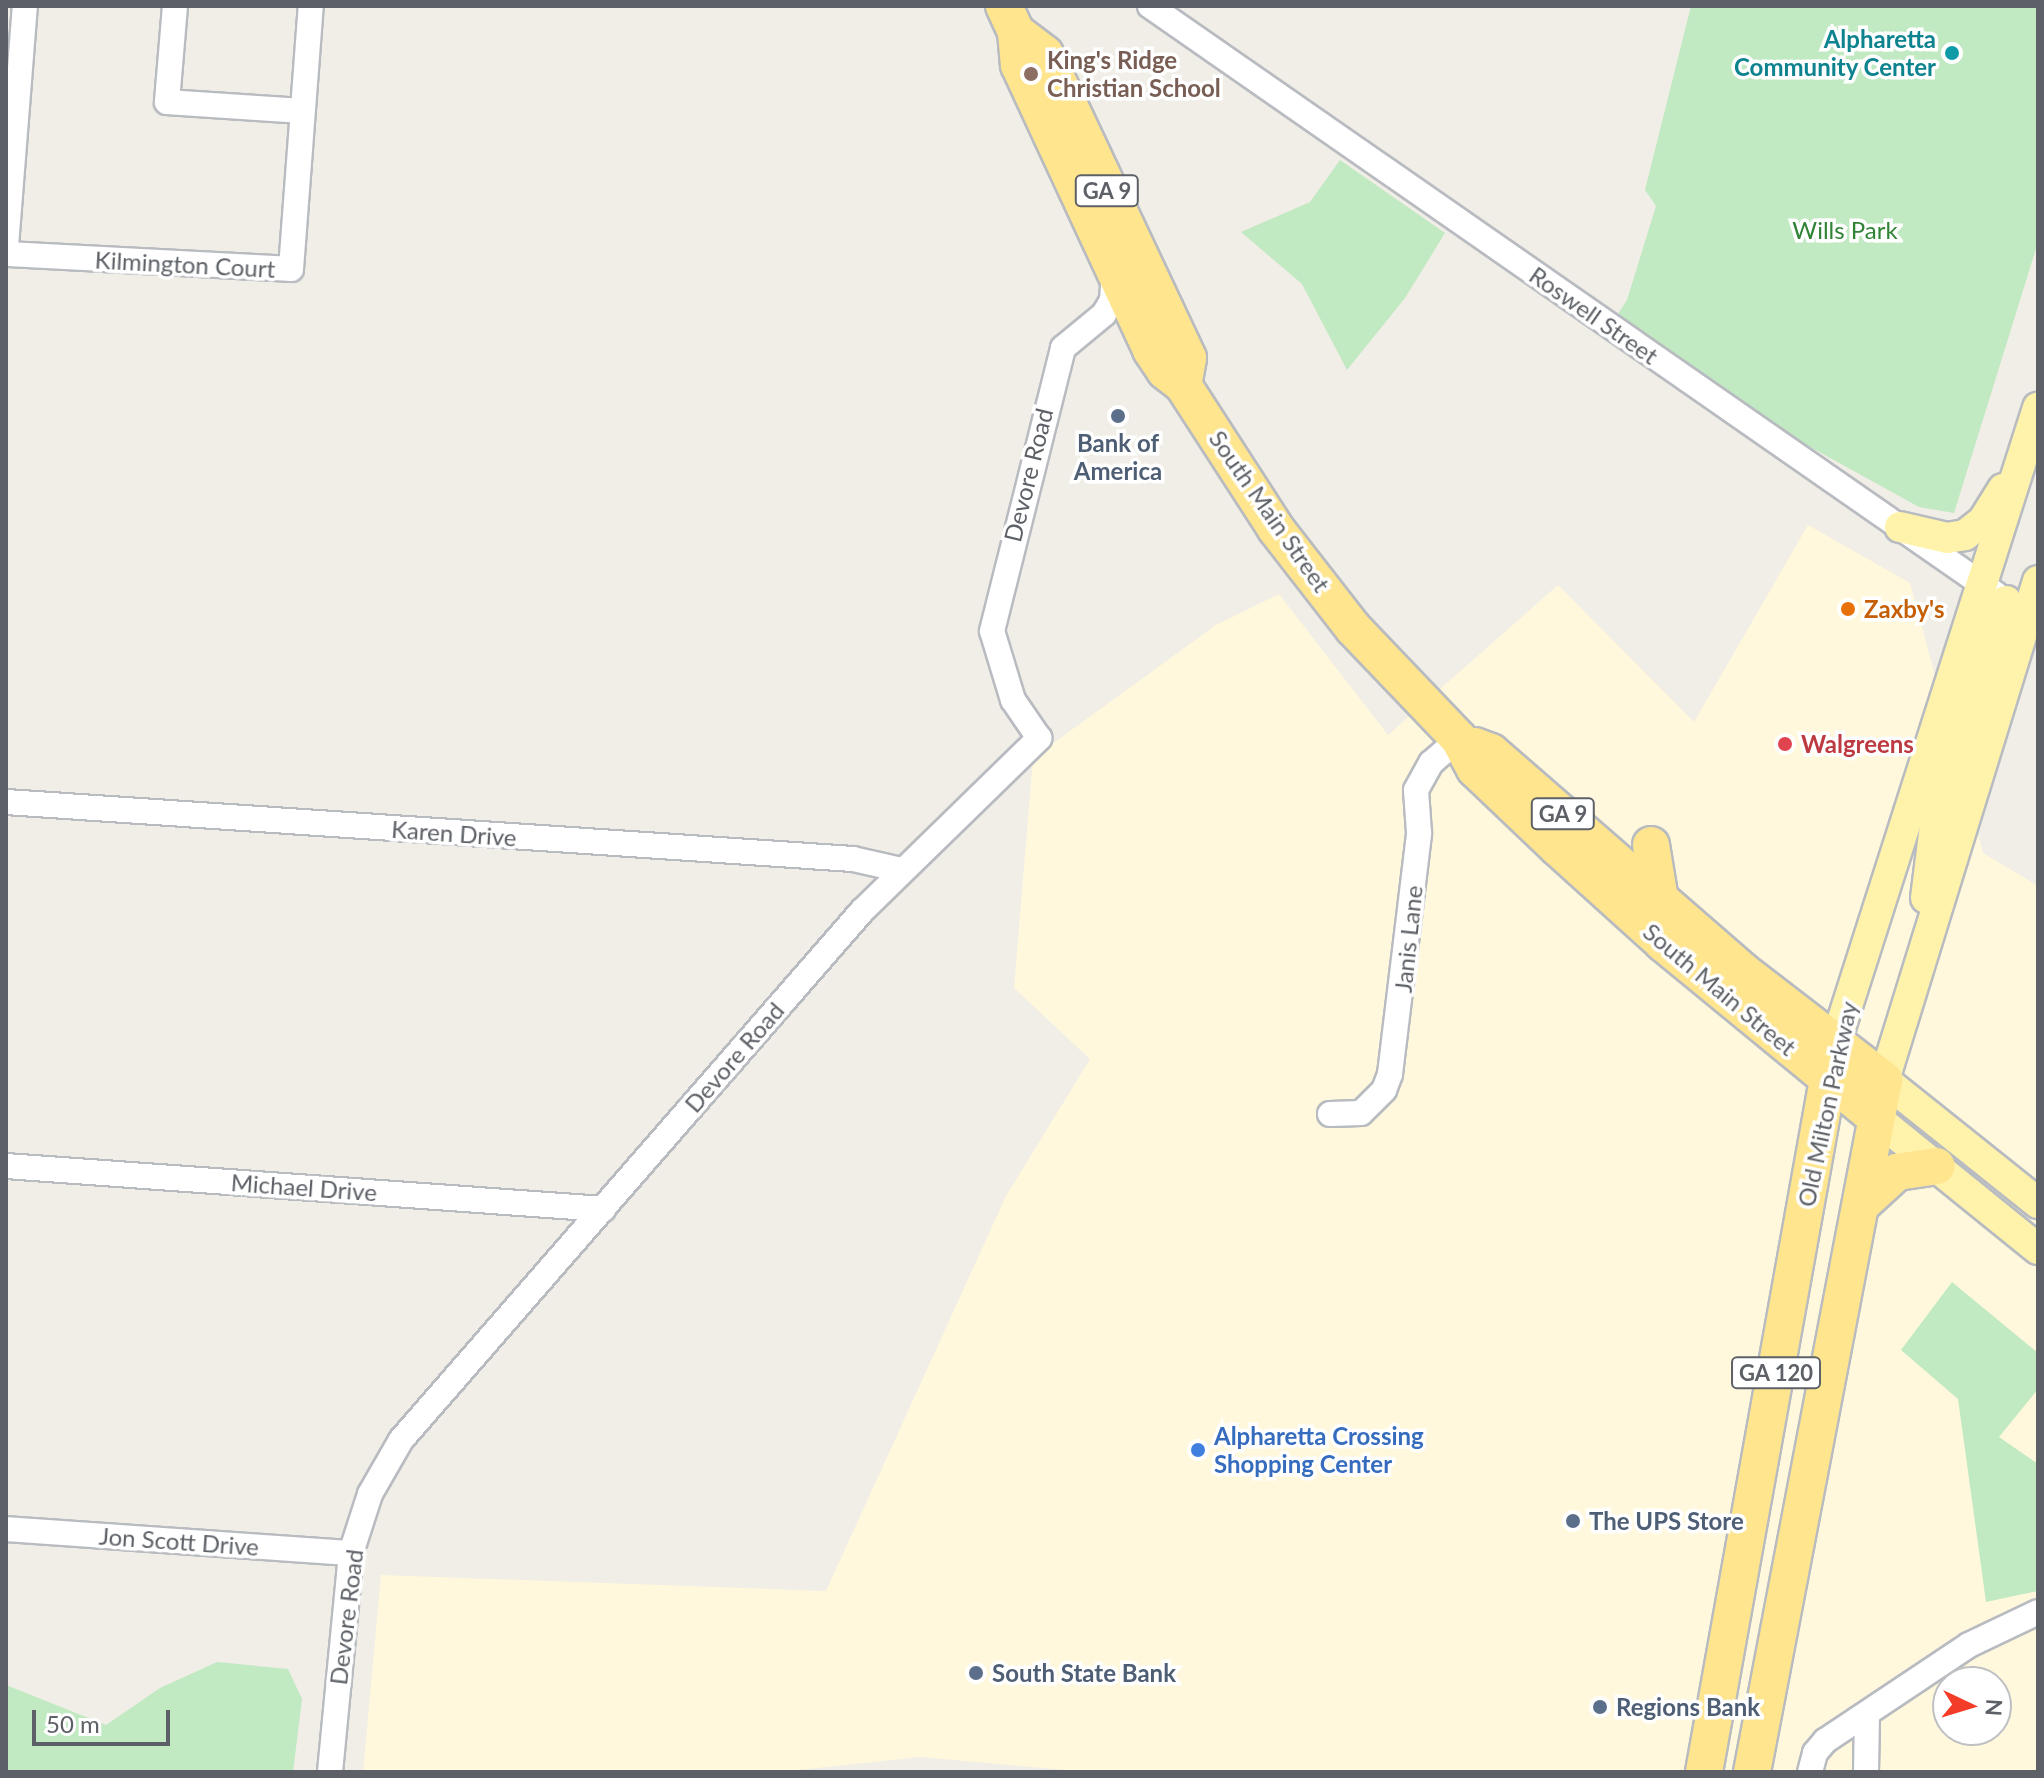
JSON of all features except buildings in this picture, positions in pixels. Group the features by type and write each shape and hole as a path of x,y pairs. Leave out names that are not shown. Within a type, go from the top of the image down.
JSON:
{"highway":[{"name":"South Main Street","path":"1010,19 1019,65 1151,350 1165,371 1183,385 1315,578 1353,628 1459,739 1475,769 1581,869 1831,1061 1884,1080"},
{"name":"South Main Street","path":"1010,19 1045,54 1188,358 1183,385"},
{"name":"South Main Street","path":"1459,739 1491,752 1660,900 1831,1061 1876,1118"},
{"path":"1651,845 1660,900"},
{"name":"Old Milton Parkway","path":"1703,1769 1831,1061"},
{"name":"GA 120","path":"1752,1772 1884,1080"},
{"path":"1861,1205 1897,1172 1937,1166"}],"main road":[{"name":"Old Milton Parkway","path":"1831,1061 2013,607 2018,473 2038,408"},
{"path":"1900,527 1947,538 1965,535 1983,521 2018,473"},
{"name":"Old Milton Parkway","path":"2013,607 2038,581"},
{"path":"1884,1080 1929,928 1926,886 1935,826 2013,607"},
{"name":"South Main Street","path":"1884,1080 2038,1203"},
{"name":"South Main Street","path":"1876,1118 2038,1249"}],"street":[{"path":"6,246 25,6"},
{"path":"175,6 167,102 302,111"},
{"name":"Kilmington Court","path":"6,254 291,269 311,6"},
{"name":"Roswell Street","path":"1150,6 2013,607"},
{"path":"1063,348 1104,314 1112,300 1114,271"},
{"path":"1063,348 1107,329 1128,332 1151,350"},
{"name":"Devore Road","path":"330,1772 351,1553 370,1494 401,1440 902,870 1039,738 1013,700 992,631 1063,348"},
{"name":"Janis Lane","path":"1330,1114 1361,1113 1374,1103 1390,1074 1419,833 1416,790 1431,763 1459,739"},
{"name":"Karen Drive","path":"6,802 853,859 902,870"},
{"name":"Michael Drive","path":"6,1166 603,1209"},
{"name":"Jon Scott Drive","path":"6,1529 351,1553"},
{"path":"1810,1772 1819,1747 1969,1645 2038,1612"},
{"path":"1866,1772 1867,1716"}],"shaded area":[{"path":"1808,525 1910,583 1983,853 2038,886 2038,1772 1088,1772 920,1757 780,1772 363,1772 381,1575 826,1591 1006,1196 1090,1059 1014,988 1033,758 1216,625 1279,594 1388,735 1558,585 1694,722"}],"green space":[{"name":"Wills Park","path":"1691,6 2038,6 2038,242 1954,513 1919,507 1763,421 1616,317 1627,300 1656,206 1645,190"},
{"path":"1340,160 1445,233 1405,298 1347,370 1302,284 1241,232 1310,202"},
{"path":"1952,1282 2038,1353 2038,1389 1999,1437 2038,1464 2038,1591 1986,1602 1958,1399 1901,1350"},
{"path":"217,1662 288,1669 302,1699 293,1772 6,1772 6,1685 106,1725 160,1688"}],"place":[{"name":"Alpharetta Community Center","path":"1952,53"},
{"name":"King's Ridge Christian School","path":"1031,74"},
{"name":"Bank of America","path":"1118,416"},
{"name":"Zaxby's","path":"1848,609"},
{"name":"Walgreens","path":"1785,744"},
{"name":"Alpharetta Crossing Shopping Center","path":"1198,1450"},
{"name":"The UPS Store","path":"1573,1521"},
{"name":"South State Bank","path":"976,1673"},
{"name":"Regions Bank","path":"1600,1707"}]}
